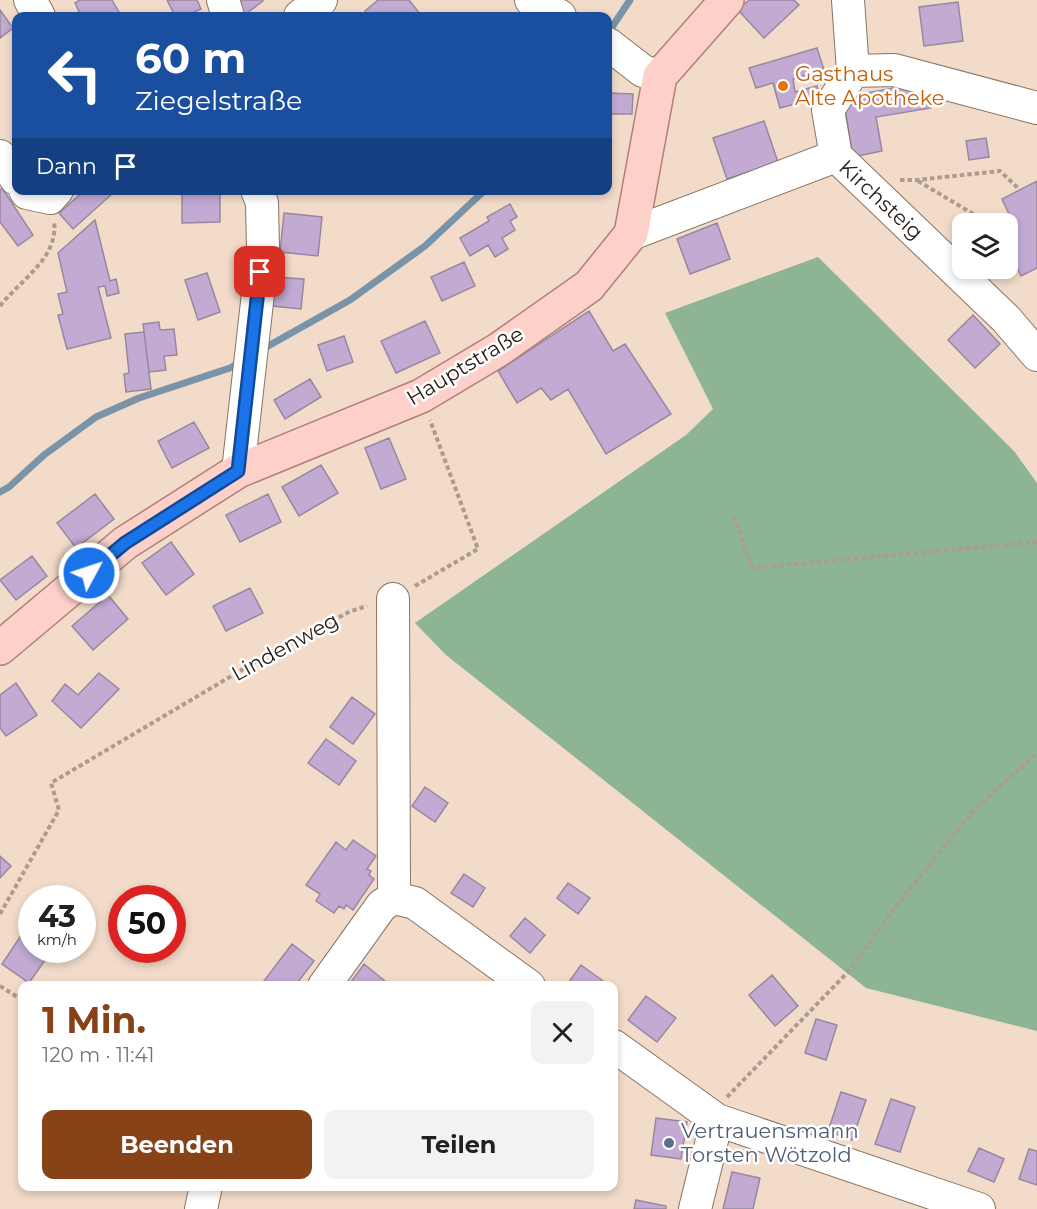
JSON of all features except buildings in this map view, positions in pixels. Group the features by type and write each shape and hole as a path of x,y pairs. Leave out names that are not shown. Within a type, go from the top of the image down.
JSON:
{"main road":[{"path":"660,76 727,0"},
{"name":"Hauptstraße","path":"0,648 125,543 238,471 421,396 498,350 590,286 631,234 660,76"}],"street":[{"path":"305,12 321,0"},
{"path":"531,0 553,12"},
{"path":"836,156 828,110 853,72 848,0"},
{"path":"612,46 643,71 660,76"},
{"path":"853,72 894,70 1037,108"},
{"path":"0,156 12,172"},
{"name":"Kirchsteig","path":"631,234 836,156 1006,319 1037,355"},
{"path":"238,471 263,249 262,203 259,195"},
{"path":"393,599 394,898"},
{"path":"328,981 382,905 394,898 415,903 523,981"},
{"path":"618,1049 713,1118 979,1209"},
{"path":"695,1209 713,1118"},
{"path":"201,1209 206,1191"}],"path":[{"path":"863,184 882,180 917,180 1000,171 1020,190"},
{"path":"917,180 972,213"},
{"path":"0,306 48,253 55,232 45,195"},
{"path":"393,599 478,549 421,396"},
{"path":"734,516 752,568 1037,542"},
{"name":"Lindenweg","path":"0,914 59,810 51,783 277,649 351,611 393,599"},
{"path":"713,1118 847,973 900,901 976,808 1037,753"},
{"path":"0,986 18,997"}],"green space":[{"path":"818,257 1014,451 1037,483 1037,1031 866,988 446,655 415,623 686,435 713,409 665,313"}],"waterway":[{"path":"612,27 630,0"},
{"path":"261,350 350,300 425,246 480,195"},
{"path":"0,492 9,487 44,455 96,417 139,398 230,368 241,362"}],"place":[{"name":"Gasthaus Alte Apotheke","path":"783,86"},
{"name":"Vertrauensmann Torsten Wötzold","path":"669,1143"}],"route":[{"path":"89,573 125,543 238,471 260,272"}]}
